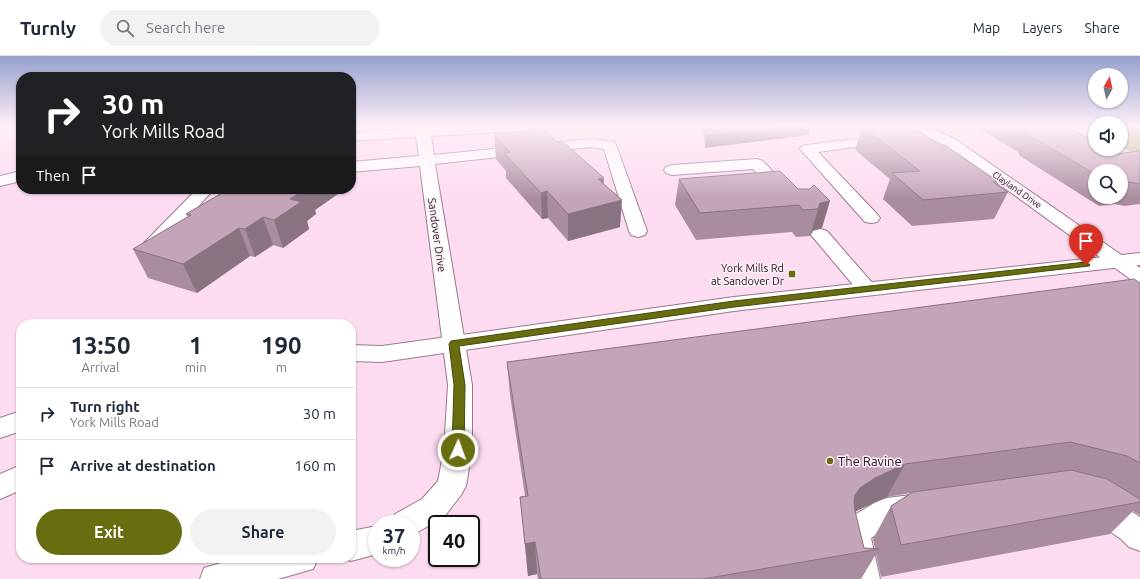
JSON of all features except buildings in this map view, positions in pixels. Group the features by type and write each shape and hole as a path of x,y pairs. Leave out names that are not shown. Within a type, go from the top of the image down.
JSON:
{"main road":[{"name":"Sandover Drive","path":"420,516 433,508 451,486 458,450 460,390 426,150"},
{"path":"356,167 427,161 524,150"},
{"path":"612,150 638,231"},
{"path":"808,150 871,218"},
{"name":"Clayland Drive","path":"962,150 1140,277"},
{"path":"672,170 757,164 792,204"},
{"path":"0,181 16,177"},
{"path":"145,253 201,194"},
{"path":"820,235 867,289"},
{"path":"356,353 382,354 734,304 1140,259"},
{"path":"356,366 382,354"},
{"path":"0,428 16,423"},
{"path":"0,475 16,470"},
{"path":"0,487 16,479"},
{"path":"1072,496 1086,499 1132,529 1140,537"},
{"path":"864,579 854,532 887,511 942,504"},
{"path":"356,545 368,542"},
{"path":"216,579 282,563"}],"green space":[{"path":"1129,150 1140,150 1140,155"}],"place":[{"name":"York Mills Rd at Sandover Dr","path":"792,274"},
{"name":"The Ravine","path":"830,461"}],"route":[{"path":"458,450 460,385 454,344 734,304 1086,265"}]}
